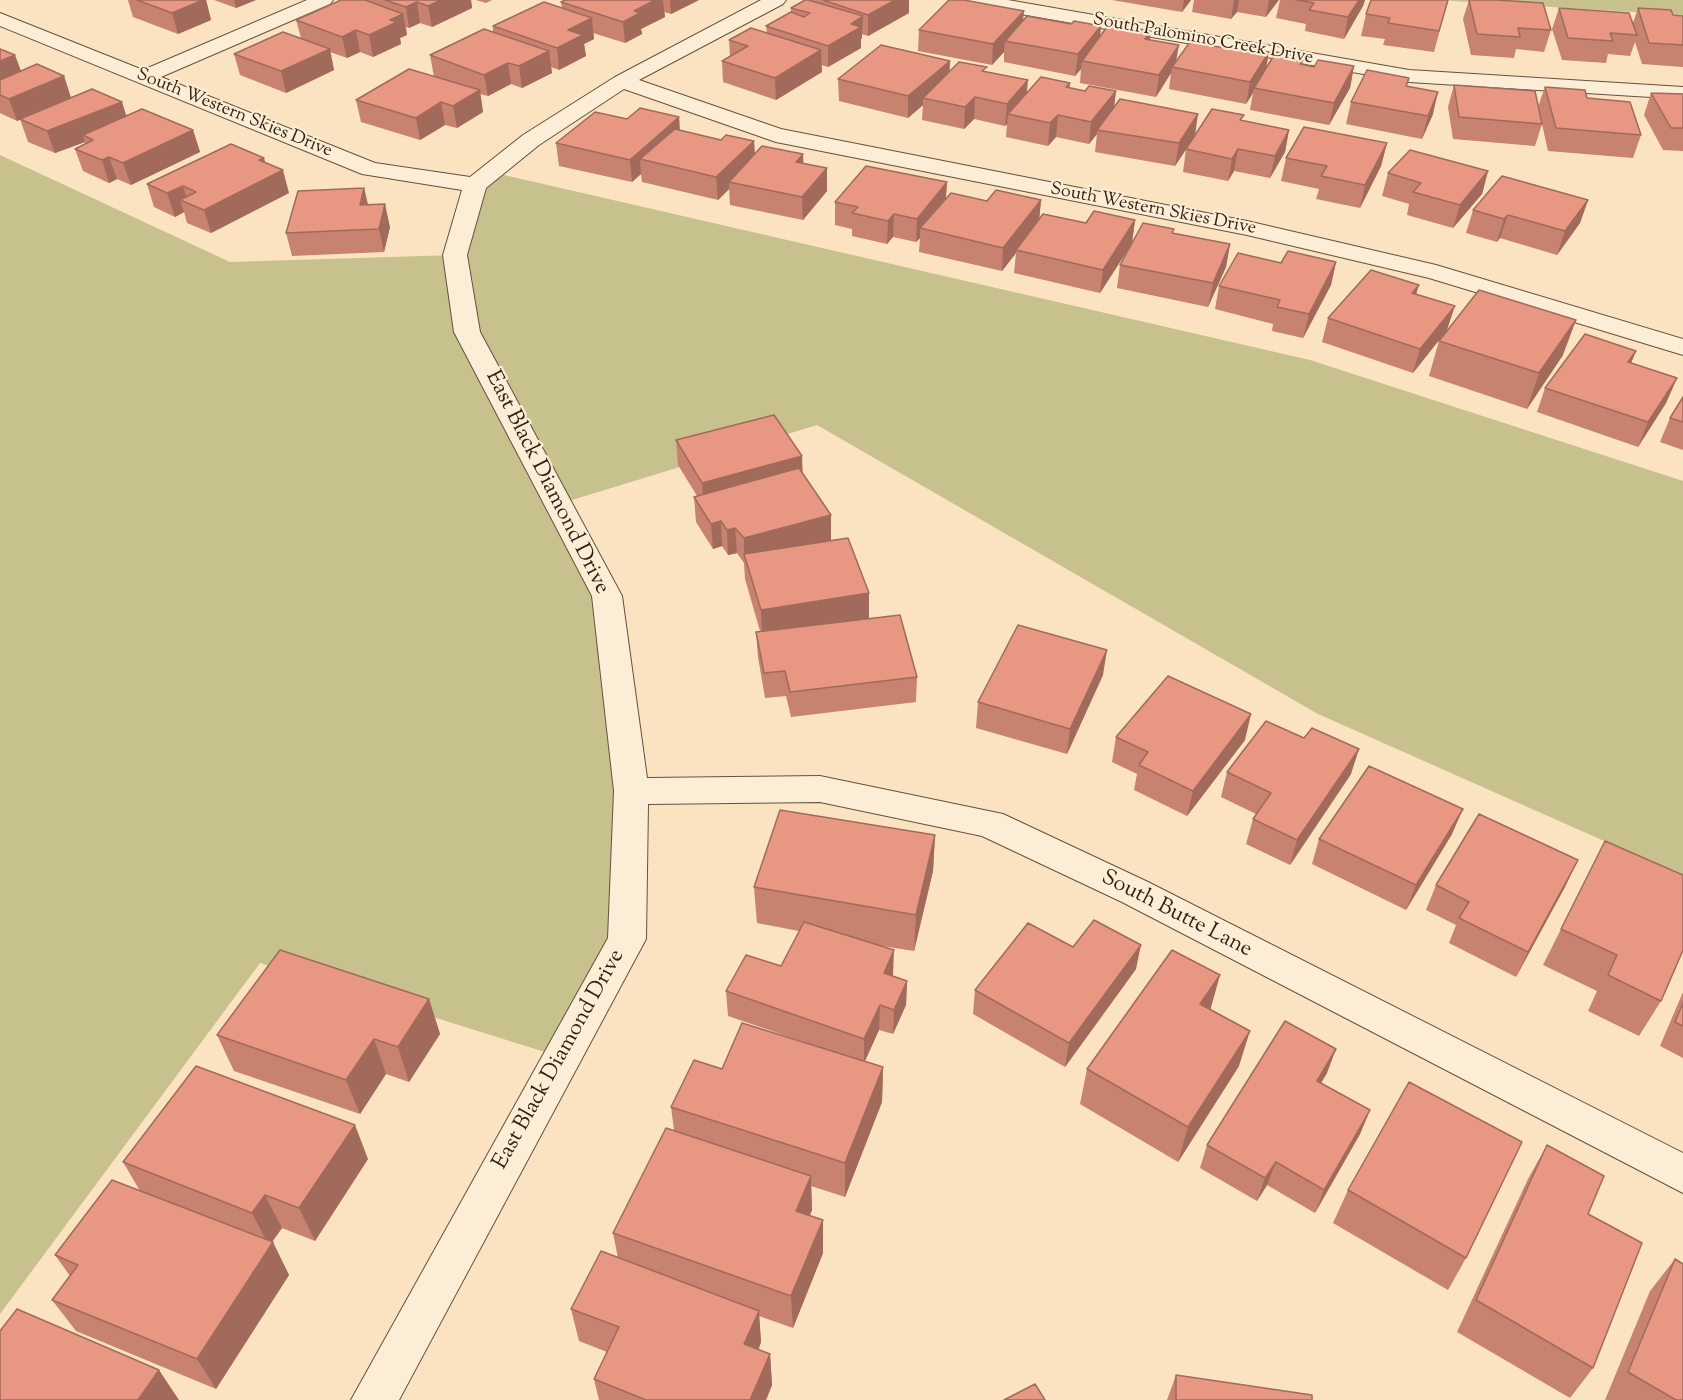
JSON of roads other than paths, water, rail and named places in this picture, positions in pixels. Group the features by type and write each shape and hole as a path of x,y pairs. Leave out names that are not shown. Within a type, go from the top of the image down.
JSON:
{"street":[{"path":"144,77 323,0"},
{"path":"475,184 531,140 622,81 776,0"},
{"name":"South Palomino Creek Drive","path":"975,0 1409,76 1683,93"},
{"name":"South Western Skies Drive","path":"0,19 370,169 475,184"},
{"name":"South Western Skies Drive","path":"622,81 776,135 1247,228 1436,272 1683,347"},
{"name":"East Black Diamond Drive","path":"374,1400 627,939 631,791 607,596 467,332 455,255 475,184"},
{"name":"South Butte Lane","path":"631,791 820,789 990,824 1135,892 1683,1174"}]}
